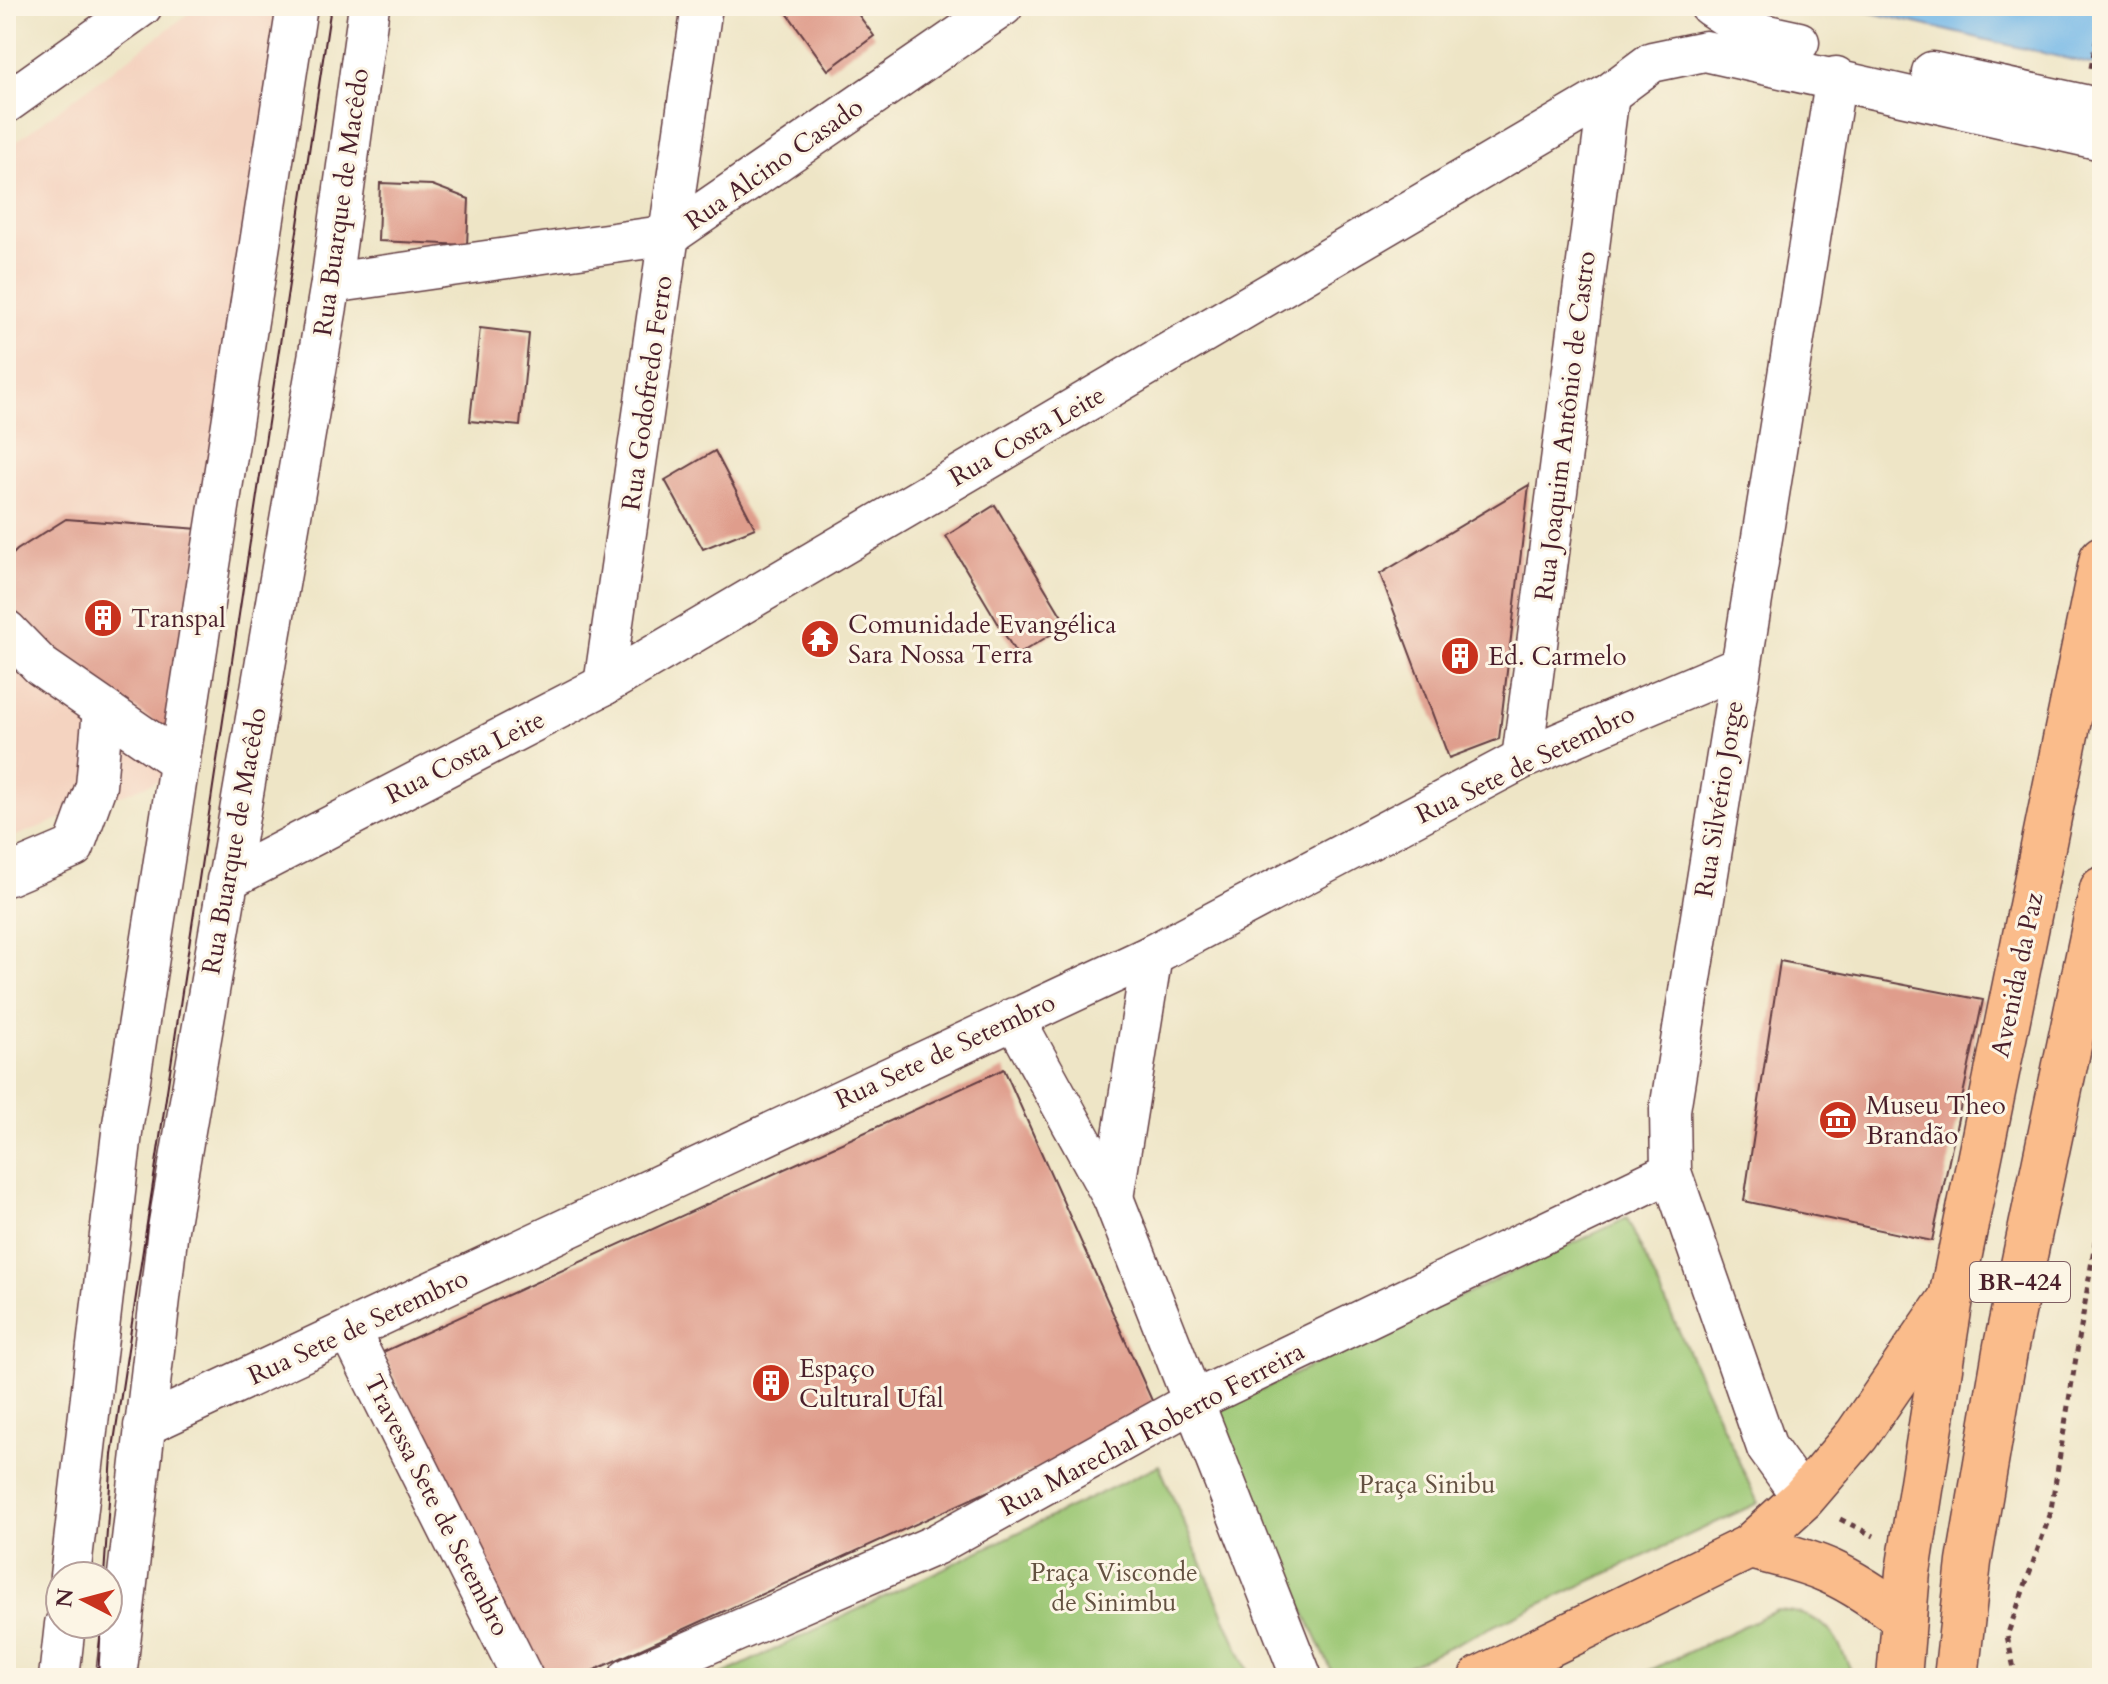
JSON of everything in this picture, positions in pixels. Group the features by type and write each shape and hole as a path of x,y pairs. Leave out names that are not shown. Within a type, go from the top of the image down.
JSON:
{"main road":[{"name":"Avenida da Paz","path":"1899,1678 1904,1618 1951,1298 2102,558"},
{"name":"BR-424","path":"1956,1674 1969,1562 2006,1346 2102,889"},
{"path":"1481,1678 1749,1547 1817,1506 1951,1298"},
{"path":"1749,1547 1808,1560 1840,1573 1904,1618 1956,1674"}],"street":[{"path":"6,103 142,6"},
{"path":"72,1560 123,1124 297,6"},
{"name":"Rua Buarque de Macêdo","path":"116,1678 168,1229 331,283 369,6"},
{"name":"Rua Godofredo Ferro","path":"604,685 702,6"},
{"name":"Rua Alcino Casado","path":"331,283 670,235 1003,6"},
{"path":"1710,6 1749,31 2093,122"},
{"name":"Rua Costa Leite","path":"227,880 604,685 1609,94 1652,62 1705,51 2093,122"},
{"name":"Rua Silvério Jorge","path":"1817,1506 1767,1448 1671,1172 1670,1110 1836,77"},
{"name":"Rua Joaquim Antônio de Castro","path":"1522,759 1609,94"},
{"path":"6,630 41,666 180,762"},
{"name":"Rua Sete de Setembro","path":"144,1426 1152,955 1522,759 1740,666"},
{"path":"6,876 74,847 96,786 103,710"},
{"path":"1113,1198 1152,955"},
{"path":"1014,1018 1113,1198 1302,1678"},
{"name":"Rua Marechal Roberto Ferreira","path":"629,1678 935,1545 1194,1401 1671,1172"},
{"name":"Travessa Sete de Setembro","path":"350,1332 523,1678"},
{"path":"59,1678 63,1640"}],"path":[{"path":"2093,122 2102,10"},
{"path":"2016,1678 2007,1636 2050,1515 2102,1200"},
{"path":"1817,1506 1878,1538"}],"shaded area":[{"path":"199,6 303,6 170,776 6,840 6,149"}],"green space":[{"name":"Praça Sinibu","path":"1627,1218 1758,1503 1382,1678 1335,1678 1212,1413"},
{"name":"Praça Visconde de Sinimbu","path":"1159,1465 1251,1678 715,1678"},
{"path":"1777,1610 1808,1616 1828,1629 1842,1650 1854,1678 1634,1678"}],"water":[{"path":"1843,6 2102,6 2102,67"}],"building":[{"path":"782,6 852,6 874,36 828,70"},
{"path":"380,183 432,185 469,199 467,245 378,241"},
{"path":"480,328 529,334 520,426 470,421"},
{"path":"715,451 755,528 703,549 665,480"},
{"name":"Ed. Carmelo","path":"1529,485 1499,739 1449,758 1380,574"},
{"path":"995,505 1067,625 1017,655 946,536"},
{"name":"Transpal","path":"66,519 199,529 174,735 29,635 6,601 6,561 17,550"},
{"path":"1780,961 1983,1000 1932,1241 1744,1201"},
{"name":"Espaço Cultural Ufal","path":"1004,1069 1158,1414 577,1678 529,1678 383,1352"}],"tram line":[{"path":"105,1560 112,1455 331,6"},
{"path":"98,1678 100,1640"}],"place":[{"name":"Transpal","path":"103,618"},
{"name":"Comunidade Evangélica Sara Nossa Terra","path":"820,639"},
{"name":"Ed. Carmelo","path":"1460,656"},
{"name":"Museu Theo Brandão","path":"1838,1120"},
{"name":"Espaço Cultural Ufal","path":"771,1383"}]}
